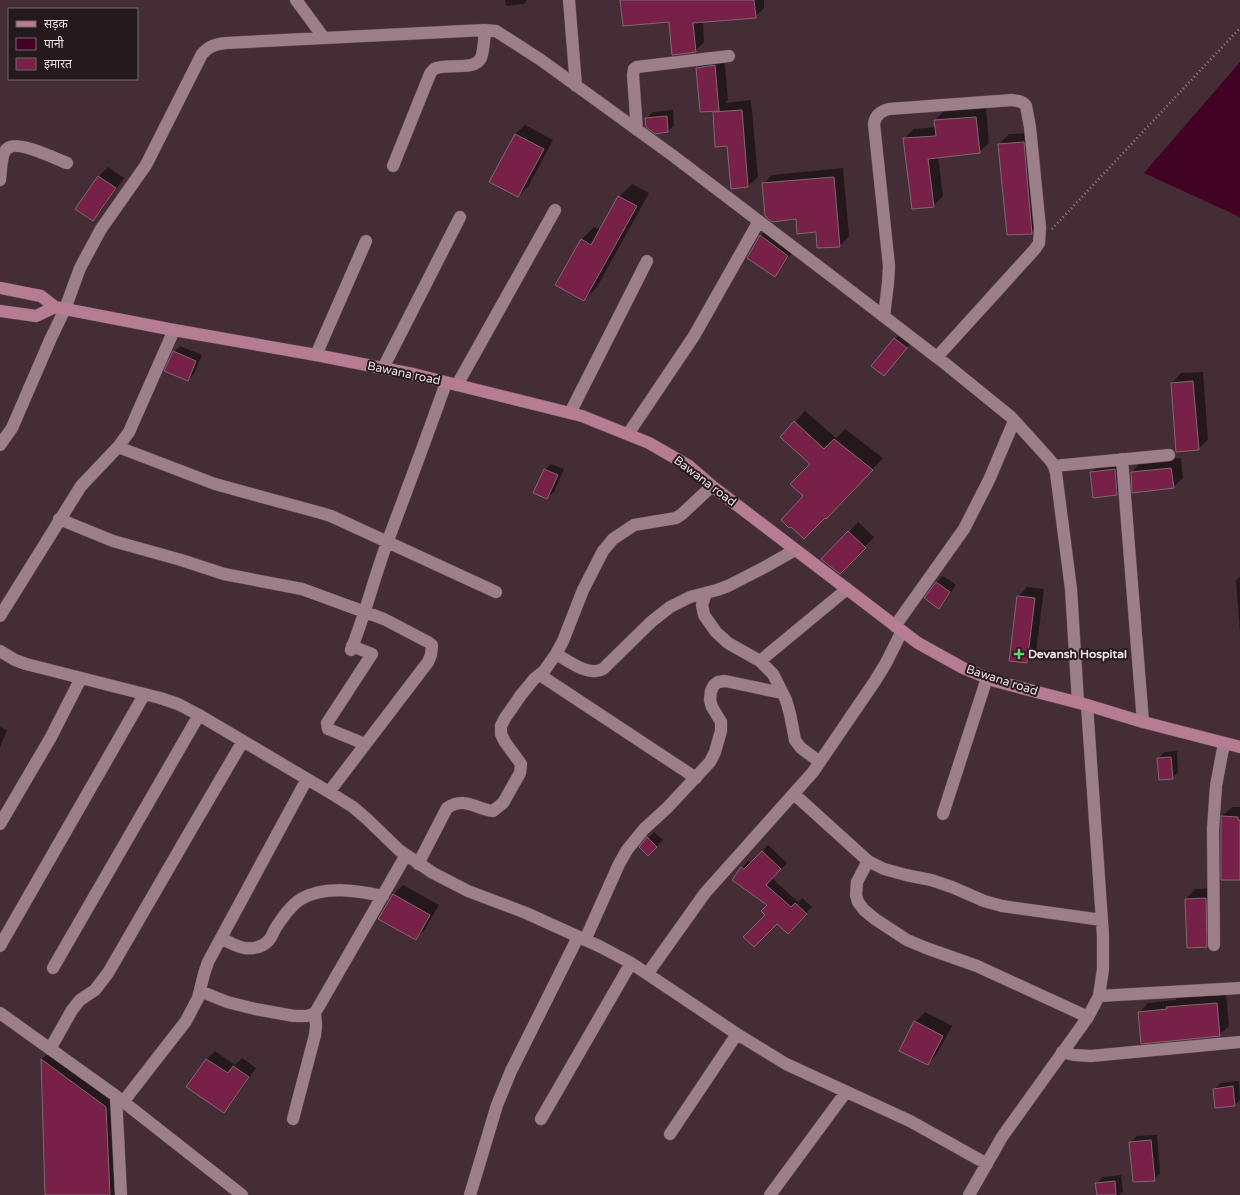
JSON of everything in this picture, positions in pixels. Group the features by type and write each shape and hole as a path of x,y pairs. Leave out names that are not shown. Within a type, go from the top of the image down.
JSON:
{"main road":[{"name":"Bawana road","path":"0,288 41,296 60,308 413,374 582,416 649,443 689,466 712,486 898,629 918,643 956,664 987,678 1143,722 1240,747"},
{"path":"0,311 36,316 60,308"}],"street":[{"path":"296,0 324,38"},
{"path":"569,0 576,86"},
{"path":"393,166 430,74 434,69 440,67 470,65 477,62 482,53 485,30"},
{"path":"0,445 12,428 51,338 60,308 100,230 146,165 202,54 208,47 226,43 485,30 496,31 541,60 638,130 937,357 1014,421 1054,466 1070,589 1102,920 1103,969 1099,996 1088,1017 1002,1137 969,1195"},
{"path":"638,130 633,74 634,69 642,66 729,56"},
{"path":"884,316 888,283 888,266 874,120 883,110 889,109 1012,100 1024,103 1026,106 1031,142 1040,228 1039,243 937,357"},
{"path":"0,180 4,154 8,148 14,145 23,146 67,163"},
{"path":"365,744 328,729 326,723 372,654 352,648 388,542 416,469 452,384 555,210"},
{"path":"383,368 460,217"},
{"path":"628,434 694,336 759,222"},
{"path":"316,355 366,241"},
{"path":"570,413 648,261"},
{"path":"0,616 80,486 118,447 129,432 174,330"},
{"path":"648,973 705,893 794,794 820,762 875,681 886,662 898,629 964,529 989,480 1014,421"},
{"path":"118,447 214,484 321,513 496,592"},
{"path":"1054,466 1169,455"},
{"path":"1122,459 1143,722"},
{"path":"418,864 447,808 454,803 462,802 493,811 503,803 520,773 521,764 505,742 501,734 501,726 521,696 534,679 550,664 556,654 566,635 583,590 603,551 613,539 634,525 676,518 712,486"},
{"path":"60,519 113,541 224,574 302,589 384,619 432,645 431,655 428,662 329,792"},
{"path":"556,654 583,669 598,672 603,669 651,622 670,607 690,597 717,590 734,583 795,550"},
{"path":"760,661 847,589"},
{"path":"706,593 702,605 704,615 716,632 728,643 760,661 773,674 790,714 795,740 801,748 820,762"},
{"path":"0,651 15,660 26,664 178,704 329,792 367,818 398,850 433,874 468,891 526,913 631,963 737,1034 786,1064 910,1121 987,1164"},
{"path":"540,675 696,778"},
{"path":"0,824 51,737 81,678"},
{"path":"944,814 987,678"},
{"path":"470,1195 497,1105 511,1071 619,864 627,850 644,829 668,808 696,778 710,762 715,752 721,731 721,722 712,707 710,700 711,691 714,686 718,682 725,681 782,693"},
{"path":"0,946 144,695"},
{"path":"53,968 199,715"},
{"path":"50,1049 72,1010 80,1000 95,990 108,974 243,742"},
{"path":"1214,945 1213,829 1216,786 1224,743"},
{"path":"121,1195 119,1099 186,1021 200,991 208,962 307,779"},
{"path":"794,794 868,861 884,869 931,880 952,887 984,901 1002,906 1102,920"},
{"path":"293,1118 315,1035 315,1013 406,855"},
{"path":"868,861 857,882 856,895 858,902 864,910 875,919 907,940 978,966 1088,1017"},
{"path":"221,938 236,946 245,948 260,947 269,940 290,908 302,899 311,895 324,892 353,890 383,896"},
{"path":"541,1119 631,963"},
{"path":"1099,996 1240,988"},
{"path":"200,991 227,1002 255,1009 294,1016 307,1016 315,1013"},
{"path":"0,1013 119,1099 242,1195"},
{"path":"670,1134 737,1034"},
{"path":"1062,1052 1074,1055 1091,1056 1240,1042"},
{"path":"770,1195 846,1092"}],"path":[{"path":"1039,243 1240,28"}],"water":[{"path":"1240,62 1240,217 1144,173"}],"building":[{"path":"620,0 754,0 756,18 693,23 696,52 672,55 669,22 623,26"},
{"path":"715,65 719,111 700,112 696,68"},
{"path":"742,110 748,187 731,189 727,146 715,147 713,112"},
{"path":"667,116 668,132 655,134 646,127 645,118"},
{"path":"976,117 980,153 928,159 934,207 912,209 903,138 936,136 934,120"},
{"path":"515,134 544,149 518,197 489,182"},
{"path":"1024,142 1032,234 1007,235 998,144"},
{"path":"98,176 116,188 93,221 75,209"},
{"path":"834,177 840,247 817,248 816,232 797,234 796,219 772,222 765,216 762,183"},
{"path":"618,196 637,206 584,301 555,285 581,239 591,245"},
{"path":"760,235 788,256 775,277 747,258"},
{"path":"894,338 907,348 884,376 871,366"},
{"path":"173,351 196,361 188,381 164,371"},
{"path":"1193,381 1199,450 1176,452 1171,383"},
{"path":"794,421 824,449 834,439 873,470 826,519 825,518 804,539 781,520 803,496 790,484 810,464 780,437"},
{"path":"1171,468 1174,488 1132,493 1131,472"},
{"path":"544,469 558,475 547,499 533,493"},
{"path":"1115,469 1117,495 1093,498 1090,472"},
{"path":"848,531 866,548 840,574 821,559"},
{"path":"936,582 950,592 939,609 924,598"},
{"path":"1017,596 1035,598 1027,663 1009,661"},
{"path":"1171,757 1173,779 1159,780 1157,758"},
{"path":"1221,816 1238,817 1238,820 1240,820 1240,880 1221,880"},
{"path":"647,837 657,847 648,856 639,847"},
{"path":"762,851 781,869 766,885 791,907 795,903 807,914 788,934 777,924 754,947 743,937 765,915 761,911 767,905 732,880 741,867 744,869"},
{"path":"393,894 430,915 416,940 378,919"},
{"path":"1206,898 1207,947 1187,948 1185,899"},
{"path":"1217,1003 1220,1036 1141,1044 1138,1012 1167,1009 1166,1007"},
{"path":"914,1021 943,1036 928,1065 899,1051"},
{"path":"41,1059 106,1107 110,1195 45,1195"},
{"path":"206,1059 228,1073 233,1066 249,1077 224,1113 186,1087"},
{"path":"1233,1086 1235,1106 1215,1108 1213,1089"},
{"path":"1151,1140 1155,1181 1133,1182 1129,1142"},
{"path":"1115,1181 1116,1195 1097,1195 1095,1183"}],"place":[{"name":"Devansh Hospital","path":"1019,654"}]}
